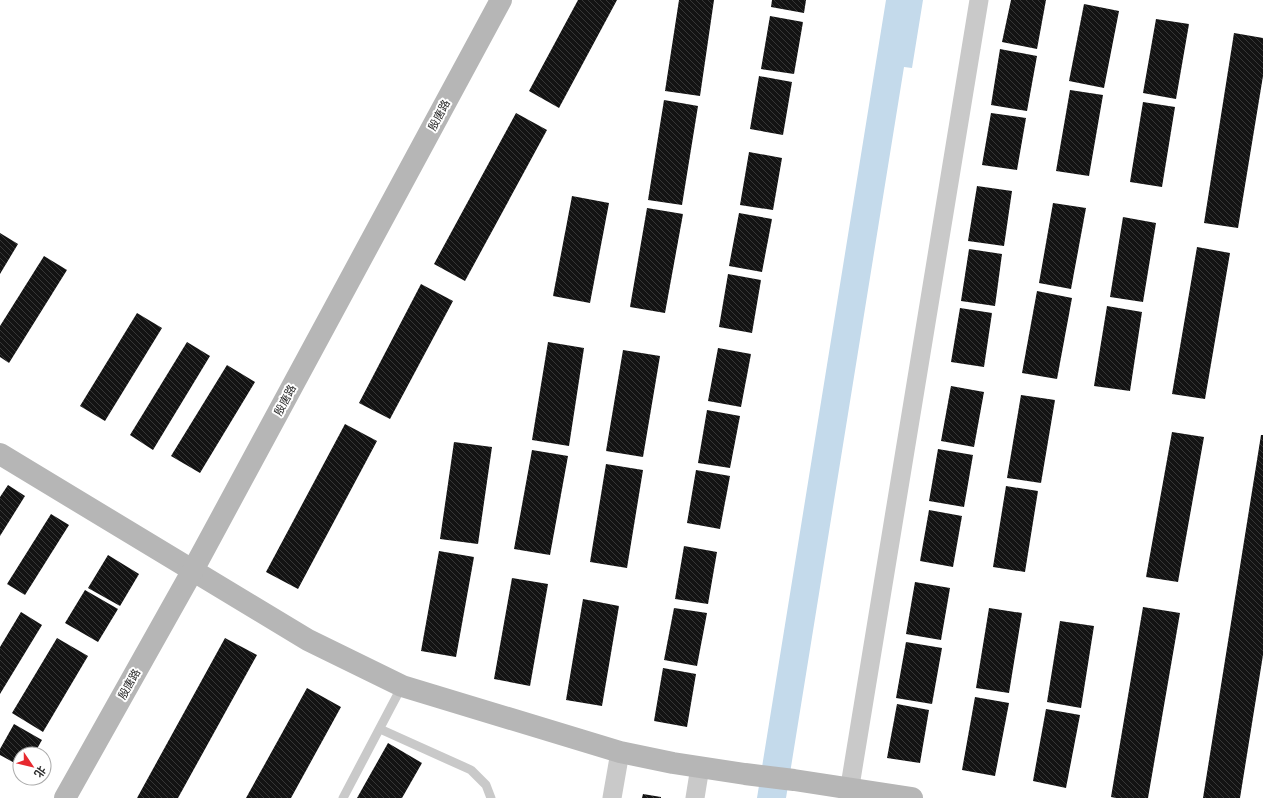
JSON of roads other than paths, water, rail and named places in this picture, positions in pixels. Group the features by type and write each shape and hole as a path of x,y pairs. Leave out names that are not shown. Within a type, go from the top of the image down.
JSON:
{"street":[{"name":"殷唐路","path":"65,798 193,570 501,0"},
{"path":"849,794 979,0"},
{"path":"0,454 308,640 402,686 620,752 673,763 794,780 849,794 912,798"},
{"path":"612,798 620,752"},
{"path":"695,798 700,767"}],"lane":[{"path":"343,798 402,686"},
{"path":"380,729 471,770 486,785 490,798"}],"water":[{"path":"886,0 923,0 912,68 904,67 786,798 757,798"}]}
